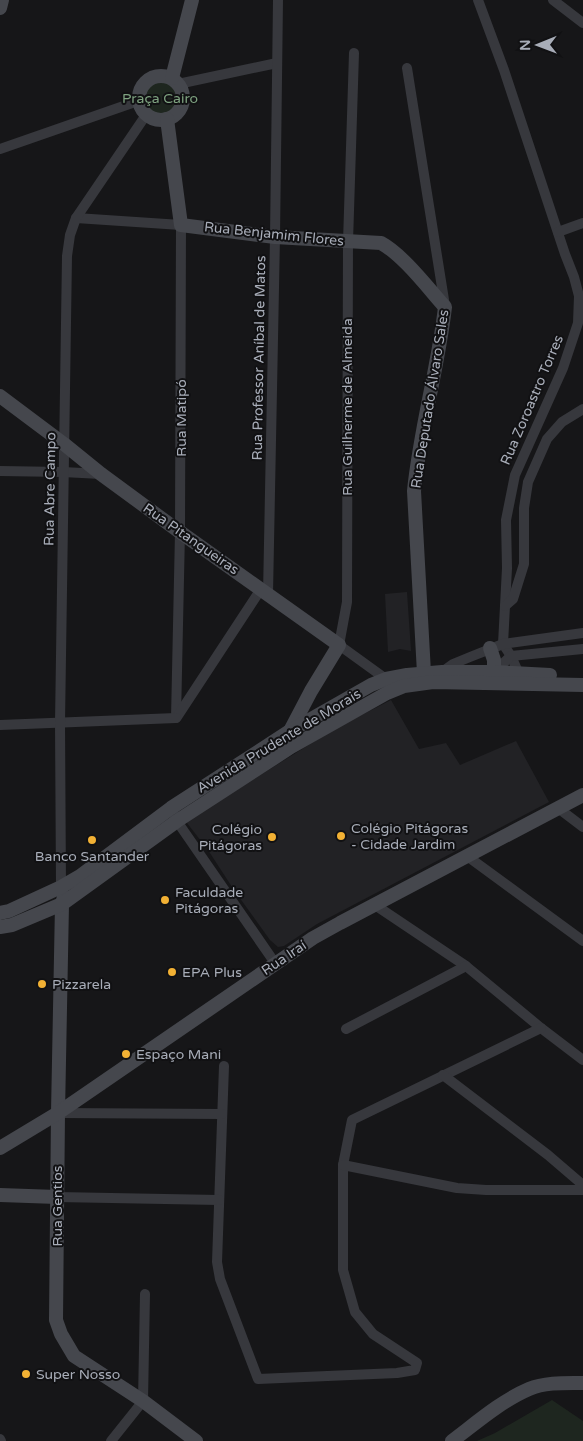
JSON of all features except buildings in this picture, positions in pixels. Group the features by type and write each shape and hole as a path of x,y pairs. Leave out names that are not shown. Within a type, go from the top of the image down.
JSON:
{"street":[{"path":"0,8 2,0"},
{"path":"175,81 192,0"},
{"name":"Rua Professor Aníbal de Matos","path":"264,591 275,236 278,0"},
{"name":"Rua Zoroastro Torres","path":"478,0 504,70 579,296 578,324 563,368 515,475 506,520 507,568 505,606 496,646"},
{"path":"553,0 583,23"},
{"name":"Rua Guilherme de Almeida","path":"290,731 311,691 339,645 347,602 348,242 354,53"},
{"path":"175,81 278,63"},
{"name":"Rua Deputado Álvaro Sales","path":"407,68 445,307 442,336 417,461 414,491 424,673"},
{"path":"160,75 175,81 182,90 183,97 178,111 167,119 157,120 146,116 138,101 140,88 148,79 160,75"},
{"path":"0,150 138,101"},
{"name":"Rua Abre Campo","path":"61,887 60,723 67,256 70,235 76,218 146,116"},
{"name":"Rua Matipó","path":"167,119 181,225 180,532 176,718"},
{"name":"Rua Benjamim Flores","path":"76,218 181,225 348,242 381,243 390,248 445,307"},
{"path":"558,232 583,223"},
{"name":"Rua Pitangueiras","path":"0,396 180,532 386,679"},
{"path":"505,606 513,599 524,564 524,508 528,482 547,440 562,422 583,409"},
{"path":"0,471 101,474"},
{"path":"0,725 176,718 264,591"},
{"name":"Avenida Prudente de Morais","path":"0,913 10,911 80,876 170,808 290,731 371,685 407,674 442,672 453,664 496,646 583,633"},
{"path":"494,672 496,646 511,656 519,674"},
{"path":"473,683 494,672 511,656 583,649"},
{"path":"442,672 583,676"},
{"name":"Avenida Prudente de Morais","path":"0,927 12,925 62,904 177,821 291,747 387,692 404,686 433,682 583,685"},
{"path":"290,731 291,747"},
{"name":"Rua Iraí","path":"0,1148 58,1113 275,963 333,926 583,795"},
{"path":"170,808 275,963"},
{"path":"558,808 583,827"},
{"path":"467,856 583,942"},
{"path":"62,904 68,888 80,876"},
{"name":"Rua Gentios","path":"62,904 56,1320 60,1334 74,1356 143,1401 196,1441"},
{"path":"375,905 466,966 583,1060"},
{"path":"346,1029 466,966"},
{"path":"224,1066 217,1262 220,1279 258,1379 397,1374 414,1370 418,1363 373,1334 355,1312 343,1270 343,1165 352,1120 541,1028"},
{"path":"443,1075 548,1155 583,1185"},
{"path":"58,1113 222,1114"},
{"path":"40,1124 50,1129 58,1138"},
{"path":"343,1165 456,1188 486,1190 583,1190"},
{"path":"0,1195 219,1200"},
{"path":"111,1441 143,1401 145,1294"},
{"path":"452,1441 484,1416 530,1388 565,1383 583,1383"}],"shaded area":[{"path":"407,592 411,651 400,649 388,652 385,594"},
{"name":"Colégio Pitágoras - Cidade Jardim","path":"391,700 419,749 446,743 460,765 516,741 549,802 317,924 284,946 278,947 270,940 234,890 208,850 187,823 188,820 336,728"}],"green space":[{"name":"Praça Cairo","path":"156,78 164,78 171,81 177,87 180,98 177,109 171,115 164,118 156,118 149,115 143,109 140,102 140,94 143,87 149,81"},
{"path":"552,1400 583,1421 583,1441 477,1441 495,1433"}],"place":[{"name":"Colégio Pitágoras - Cidade Jardim","path":"341,836"},
{"name":"Colégio Pitágoras","path":"272,837"},
{"name":"Banco Santander","path":"92,840"},
{"name":"Faculdade Pitágoras","path":"165,900"},
{"name":"EPA Plus","path":"172,972"},
{"name":"Pizzarela","path":"42,984"},
{"name":"Espaço Mani","path":"126,1054"},
{"name":"Super Nosso","path":"26,1374"}]}
